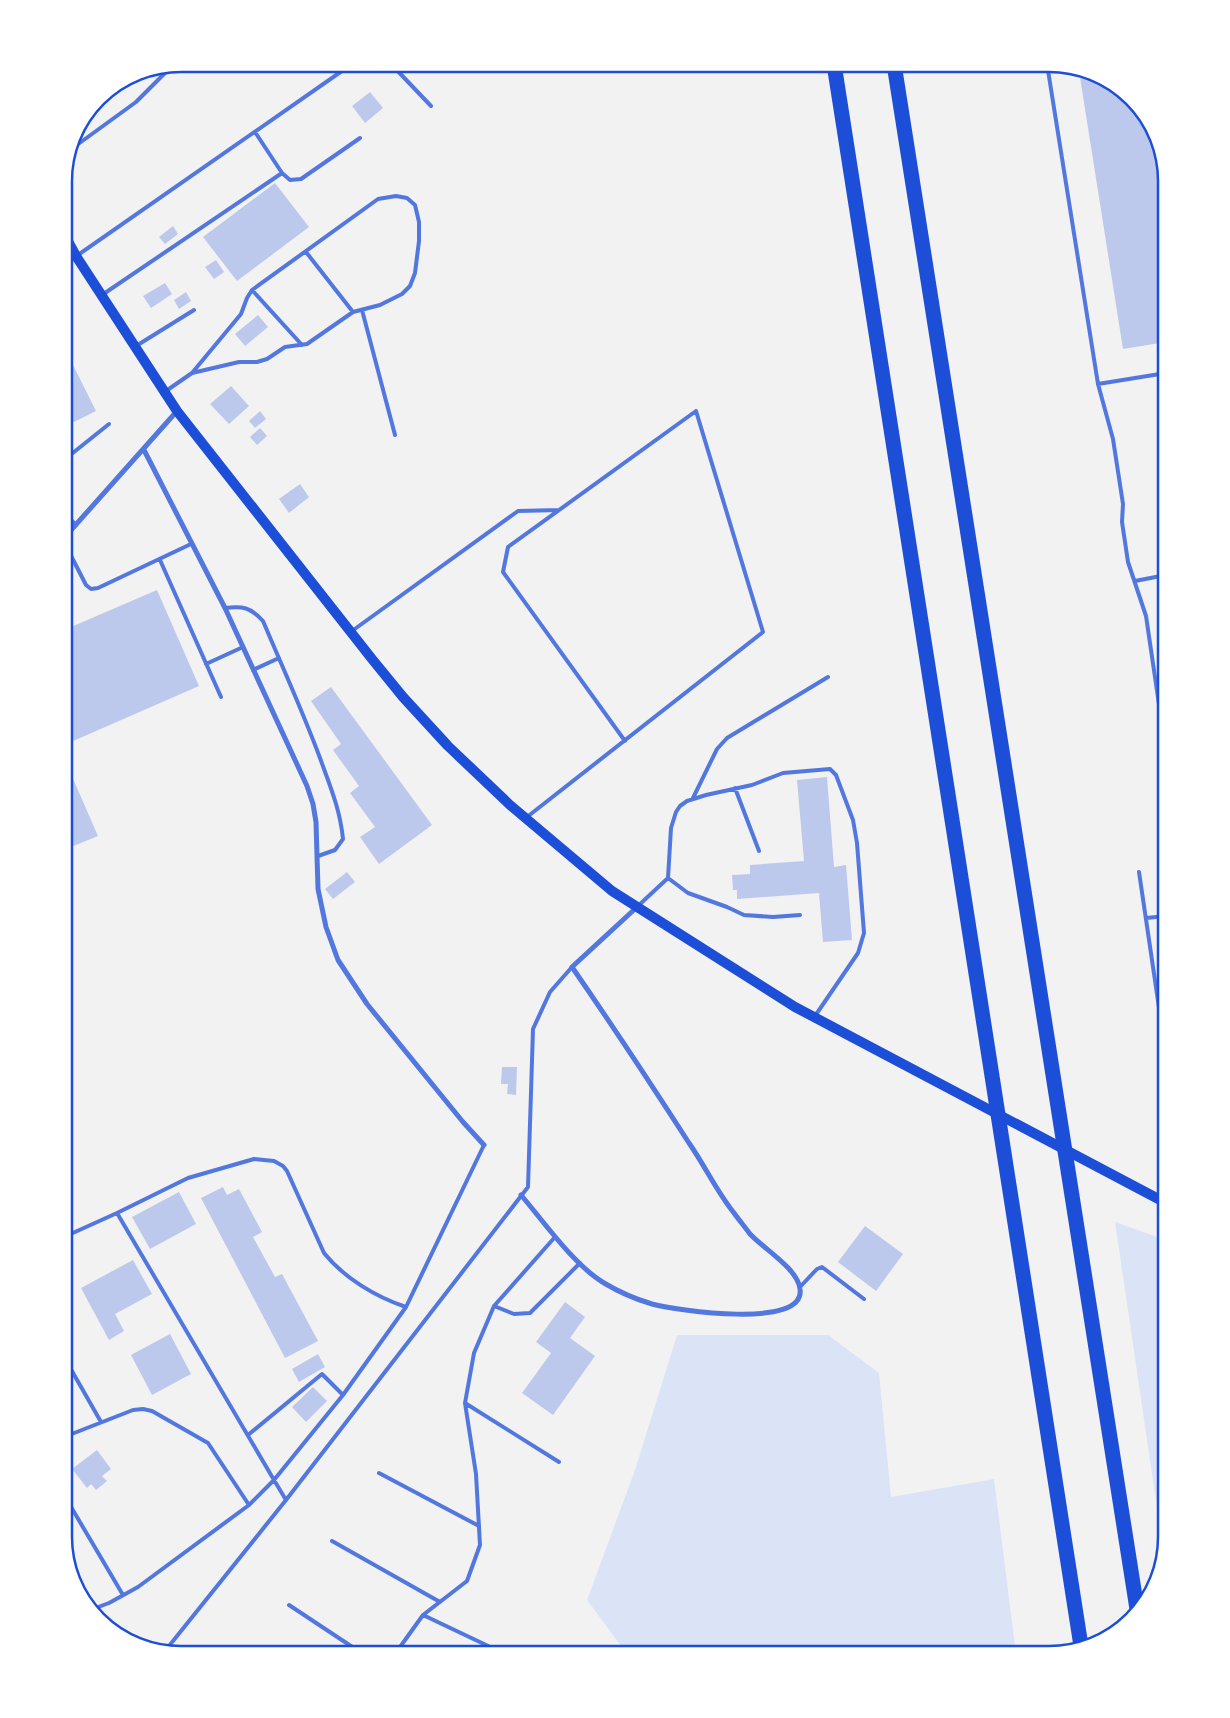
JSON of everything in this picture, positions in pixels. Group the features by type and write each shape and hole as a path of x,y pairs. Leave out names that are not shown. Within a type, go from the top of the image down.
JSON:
{"highway":[{"path":"835,73 1080,1641"},
{"path":"895,73 1136,1602"}],"main road":[{"path":"73,250 177,411 350,632 403,697 448,746 526,818 612,891 744,976 814,1018 1158,1199"}],"street":[{"path":"73,529 177,411"},
{"path":"144,450 225,608 307,786 316,822 318,888 326,927 338,960 367,1004 484,1145"},
{"path":"521,1195 580,1263 602,1282 623,1293 652,1304 685,1311 726,1314 774,1312 794,1305 801,1297 800,1287 792,1272 751,1234 726,1203 704,1165 572,967 637,907"}],"lane":[{"path":"76,256 340,72"},
{"path":"399,72 431,106"},
{"path":"1048,73 1098,384 1113,439 1123,504 1122,518 1128,562 1146,616 1158,698"},
{"path":"80,143 136,102 164,74"},
{"path":"254,132 282,173 290,180 301,179 360,138"},
{"path":"101,295 282,173"},
{"path":"164,392 192,373 241,314 252,290 378,199 396,196 407,198 415,205 419,222 419,241 415,273 410,286 402,294 392,300 352,312 307,344 285,347 267,359 257,362 240,362 192,373"},
{"path":"306,252 352,312"},
{"path":"252,290 302,344"},
{"path":"134,347 194,310"},
{"path":"362,310 395,435"},
{"path":"1098,384 1158,374"},
{"path":"526,818 625,741 764,632 696,412 508,547 503,572 625,741"},
{"path":"73,453 109,424"},
{"path":"350,632 518,511 559,510"},
{"path":"73,522 76,525"},
{"path":"73,559 86,585 91,589 98,588 191,544"},
{"path":"160,560 221,697"},
{"path":"1135,581 1158,577"},
{"path":"225,608 240,606 253,611 263,620 311,734 341,819 342,839 335,850 318,856"},
{"path":"206,664 243,647"},
{"path":"253,670 279,658"},
{"path":"692,799 717,749 727,738 828,677"},
{"path":"637,907 668,878 671,828 680,806 692,799 752,785 783,773 830,769 836,775 853,820 857,843 864,933 858,953 814,1018"},
{"path":"735,788 759,851"},
{"path":"1139,872 1158,995"},
{"path":"668,878 688,893 744,915 773,917 800,915"},
{"path":"1146,918 1158,917"},
{"path":"169,1644 286,1500 528,1187 533,1029 550,992 572,967"},
{"path":"98,1607 138,1587 249,1505 274,1480 342,1395 406,1307 484,1145"},
{"path":"72,1233 178,1182 199,1174 254,1159 274,1161 283,1166 287,1171 324,1253 332,1264 341,1272 390,1302 406,1307"},
{"path":"117,1213 286,1500"},
{"path":"401,1645 423,1615 467,1581 480,1546 476,1474 465,1403 474,1353 494,1306 556,1236"},
{"path":"494,1306 514,1314 530,1313 580,1263"},
{"path":"800,1287 817,1269 822,1267 864,1299"},
{"path":"72,1371 101,1422"},
{"path":"248,1436 322,1374 342,1395"},
{"path":"465,1403 559,1462"},
{"path":"72,1434 133,1410 143,1409 152,1411 208,1443 249,1505"},
{"path":"379,1473 479,1526"},
{"path":"72,1509 123,1595"},
{"path":"332,1541 440,1602"},
{"path":"289,1605 350,1645"},
{"path":"423,1615 487,1645"}],"shaded area":[{"path":"1115,1222 1158,1237 1158,1515"},
{"path":"677,1335 828,1335 879,1373 891,1497 994,1479 1015,1646 621,1646 587,1600 635,1470"}],"building":[{"path":"1080,77 1109,91 1126,104 1143,127 1149,139 1157,167 1158,343 1123,349"},
{"path":"370,92 383,108 365,123 352,106"},
{"path":"275,183 309,227 237,281 203,237"},
{"path":"173,226 178,234 165,244 159,237"},
{"path":"216,260 224,272 214,279 205,267"},
{"path":"165,283 172,294 151,308 143,296"},
{"path":"186,292 191,301 179,309 174,300"},
{"path":"258,315 268,327 245,346 235,334"},
{"path":"73,365 96,411 73,423"},
{"path":"231,386 249,406 229,424 210,404"},
{"path":"260,411 266,419 255,428 249,421"},
{"path":"260,428 267,436 257,445 250,437"},
{"path":"300,484 309,497 289,513 279,499"},
{"path":"157,590 199,686 73,741 73,626"},
{"path":"331,687 432,825 379,864 360,837 375,827 350,793 359,786 333,750 341,744 311,701"},
{"path":"827,777 834,867 846,865 852,940 823,942 819,893 737,899 737,890 733,890 732,875 750,874 750,865 804,861 797,780"},
{"path":"73,778 98,836 73,846"},
{"path":"347,872 355,882 333,899 325,889"},
{"path":"502,1067 517,1067 516,1095 507,1094 508,1084 501,1084"},
{"path":"223,1187 227,1195 239,1189 262,1232 253,1237 275,1277 282,1274 318,1341 285,1358 201,1198"},
{"path":"179,1192 196,1224 150,1249 132,1217"},
{"path":"865,1226 903,1254 876,1291 838,1262"},
{"path":"133,1260 152,1294 115,1314 124,1331 109,1340 81,1288"},
{"path":"565,1302 585,1317 570,1338 595,1356 553,1415 522,1393 551,1353 536,1342"},
{"path":"170,1334 191,1374 152,1395 131,1355"},
{"path":"318,1354 325,1367 299,1382 292,1369"},
{"path":"313,1387 327,1401 306,1422 292,1407"},
{"path":"97,1450 111,1469 102,1476 107,1481 96,1490 91,1484 87,1488 72,1469"}]}
